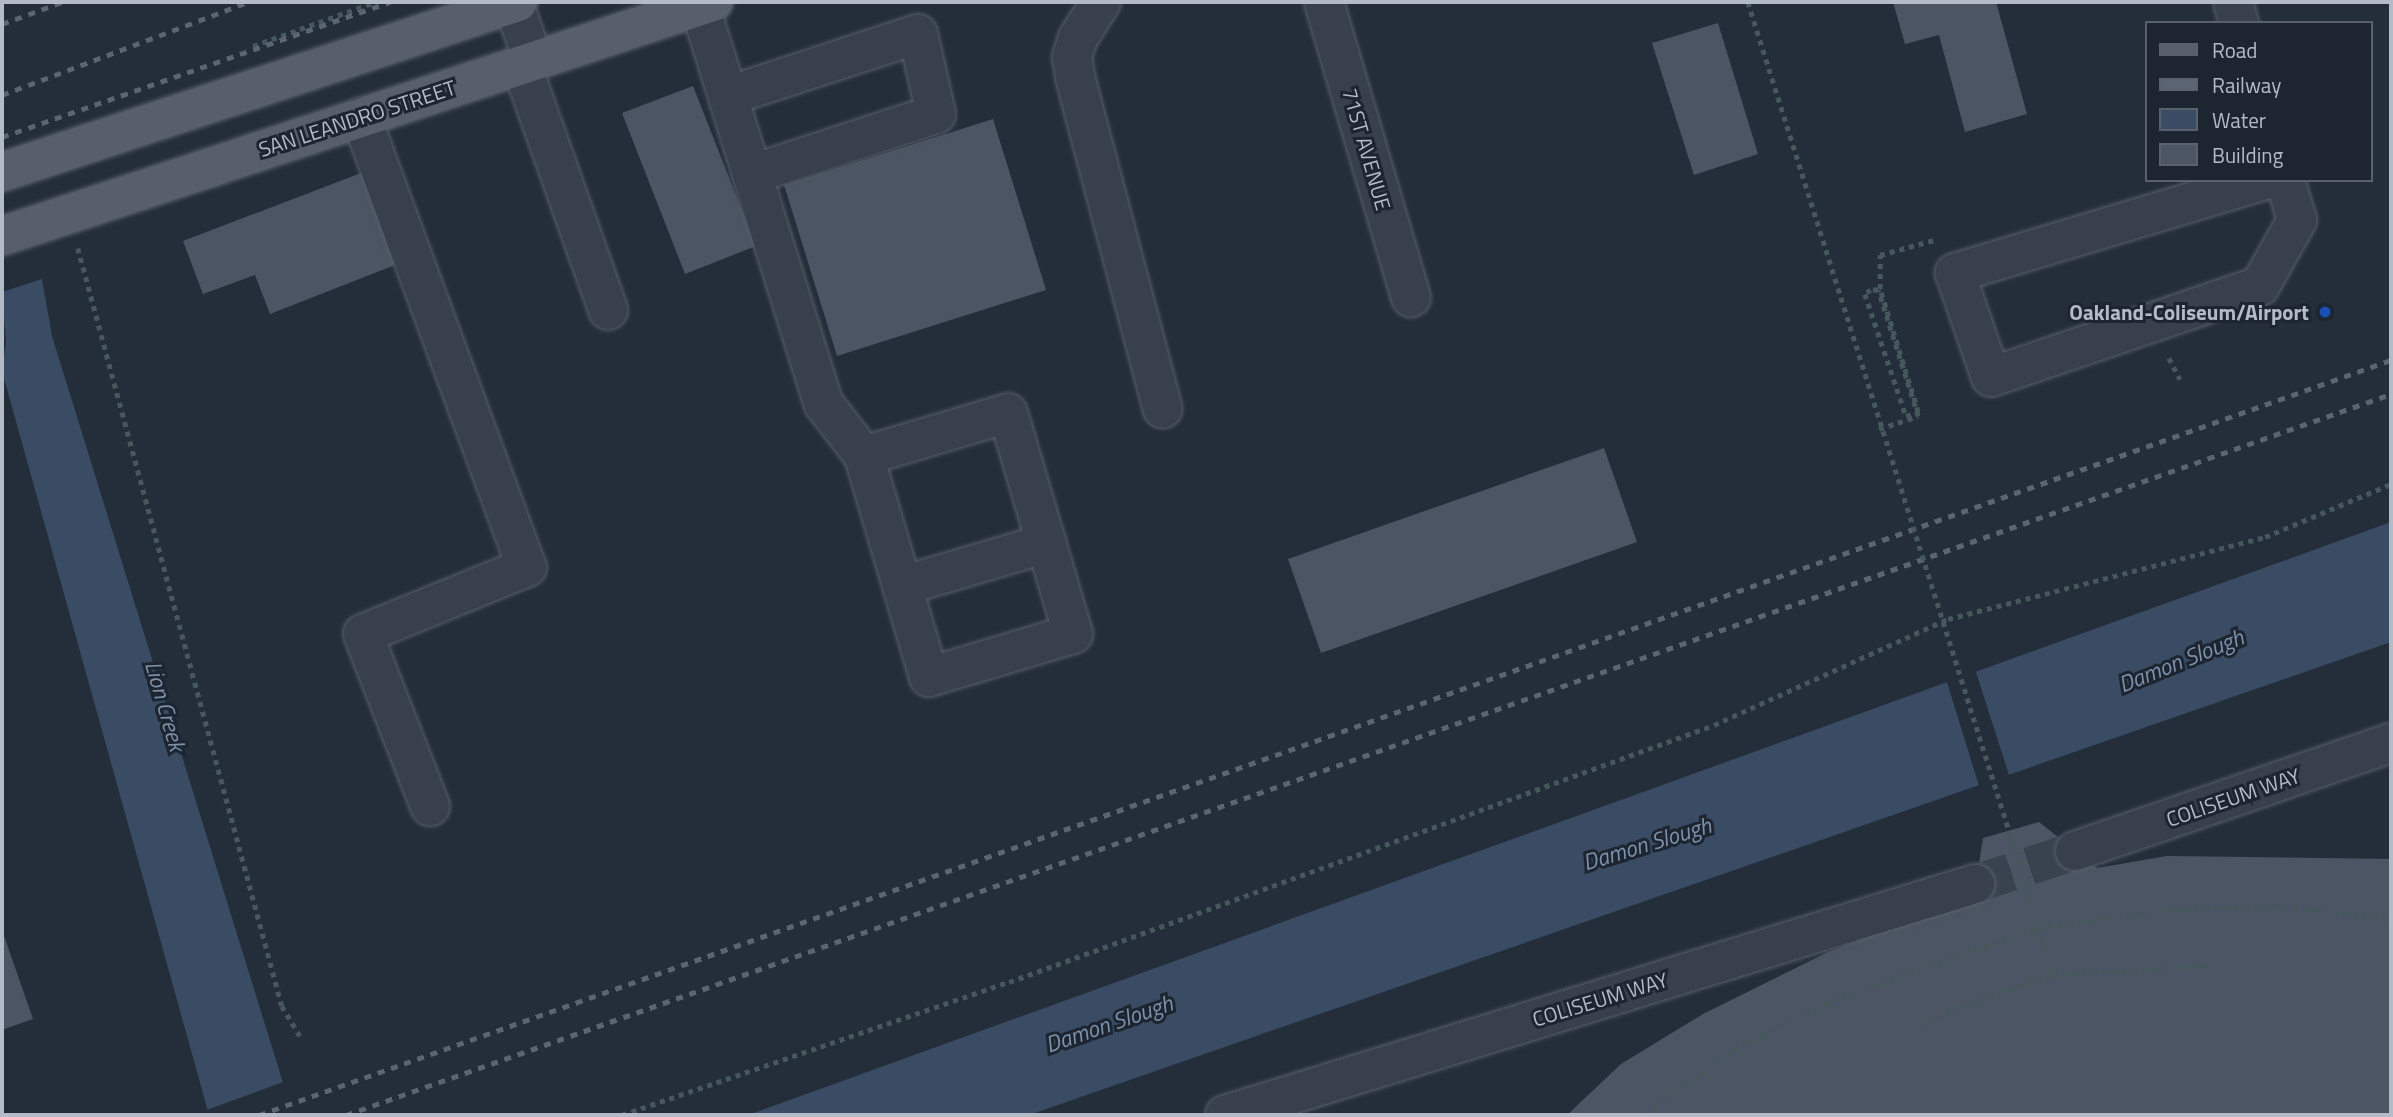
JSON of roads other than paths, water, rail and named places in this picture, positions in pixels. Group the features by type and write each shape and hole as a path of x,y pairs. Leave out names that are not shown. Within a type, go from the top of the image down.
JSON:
{"main road":[{"path":"2,172 515,2"},
{"name":"SAN LEANDRO STREET","path":"2,236 707,4"}],"street":[{"path":"515,2 527,62 608,310"},
{"path":"1101,2 1078,38 1074,77 1163,409"},
{"name":"71ST AVENUE","path":"1324,2 1411,297"},
{"path":"2233,2 2238,21"},
{"path":"707,4 728,96 824,404 864,456 929,677 1073,634 1008,412 864,456"},
{"path":"728,96 918,34 936,114 752,174"},
{"path":"361,117 527,567 363,634 430,806"},
{"path":"2258,182 1955,273 1991,377 2260,286 2297,220 2286,182"},
{"path":"902,586 1047,544"},
{"name":"COLISEUM WAY","path":"2076,850 2391,743"},
{"name":"COLISEUM WAY","path":"1225,1115 1323,1100 1975,884"}],"water":[{"name":"Lion Creek","path":"42,279 52,336 293,1115 209,1115 2,371 6,343 2,292"},
{"name":"Damon Slough","path":"2391,522 2391,642 1029,1115 748,1115"}],"tunnel":[{"path":"1975,884 2075,851"}],"railway":[{"path":"2,24 62,2"},
{"path":"2,95 248,2"},
{"path":"2,137 390,2"},
{"path":"259,1115 2391,360"},
{"path":"346,1115 2391,394"}],"place":[{"name":"Oakland-Coliseum/Airport","path":"2325,312"}]}
